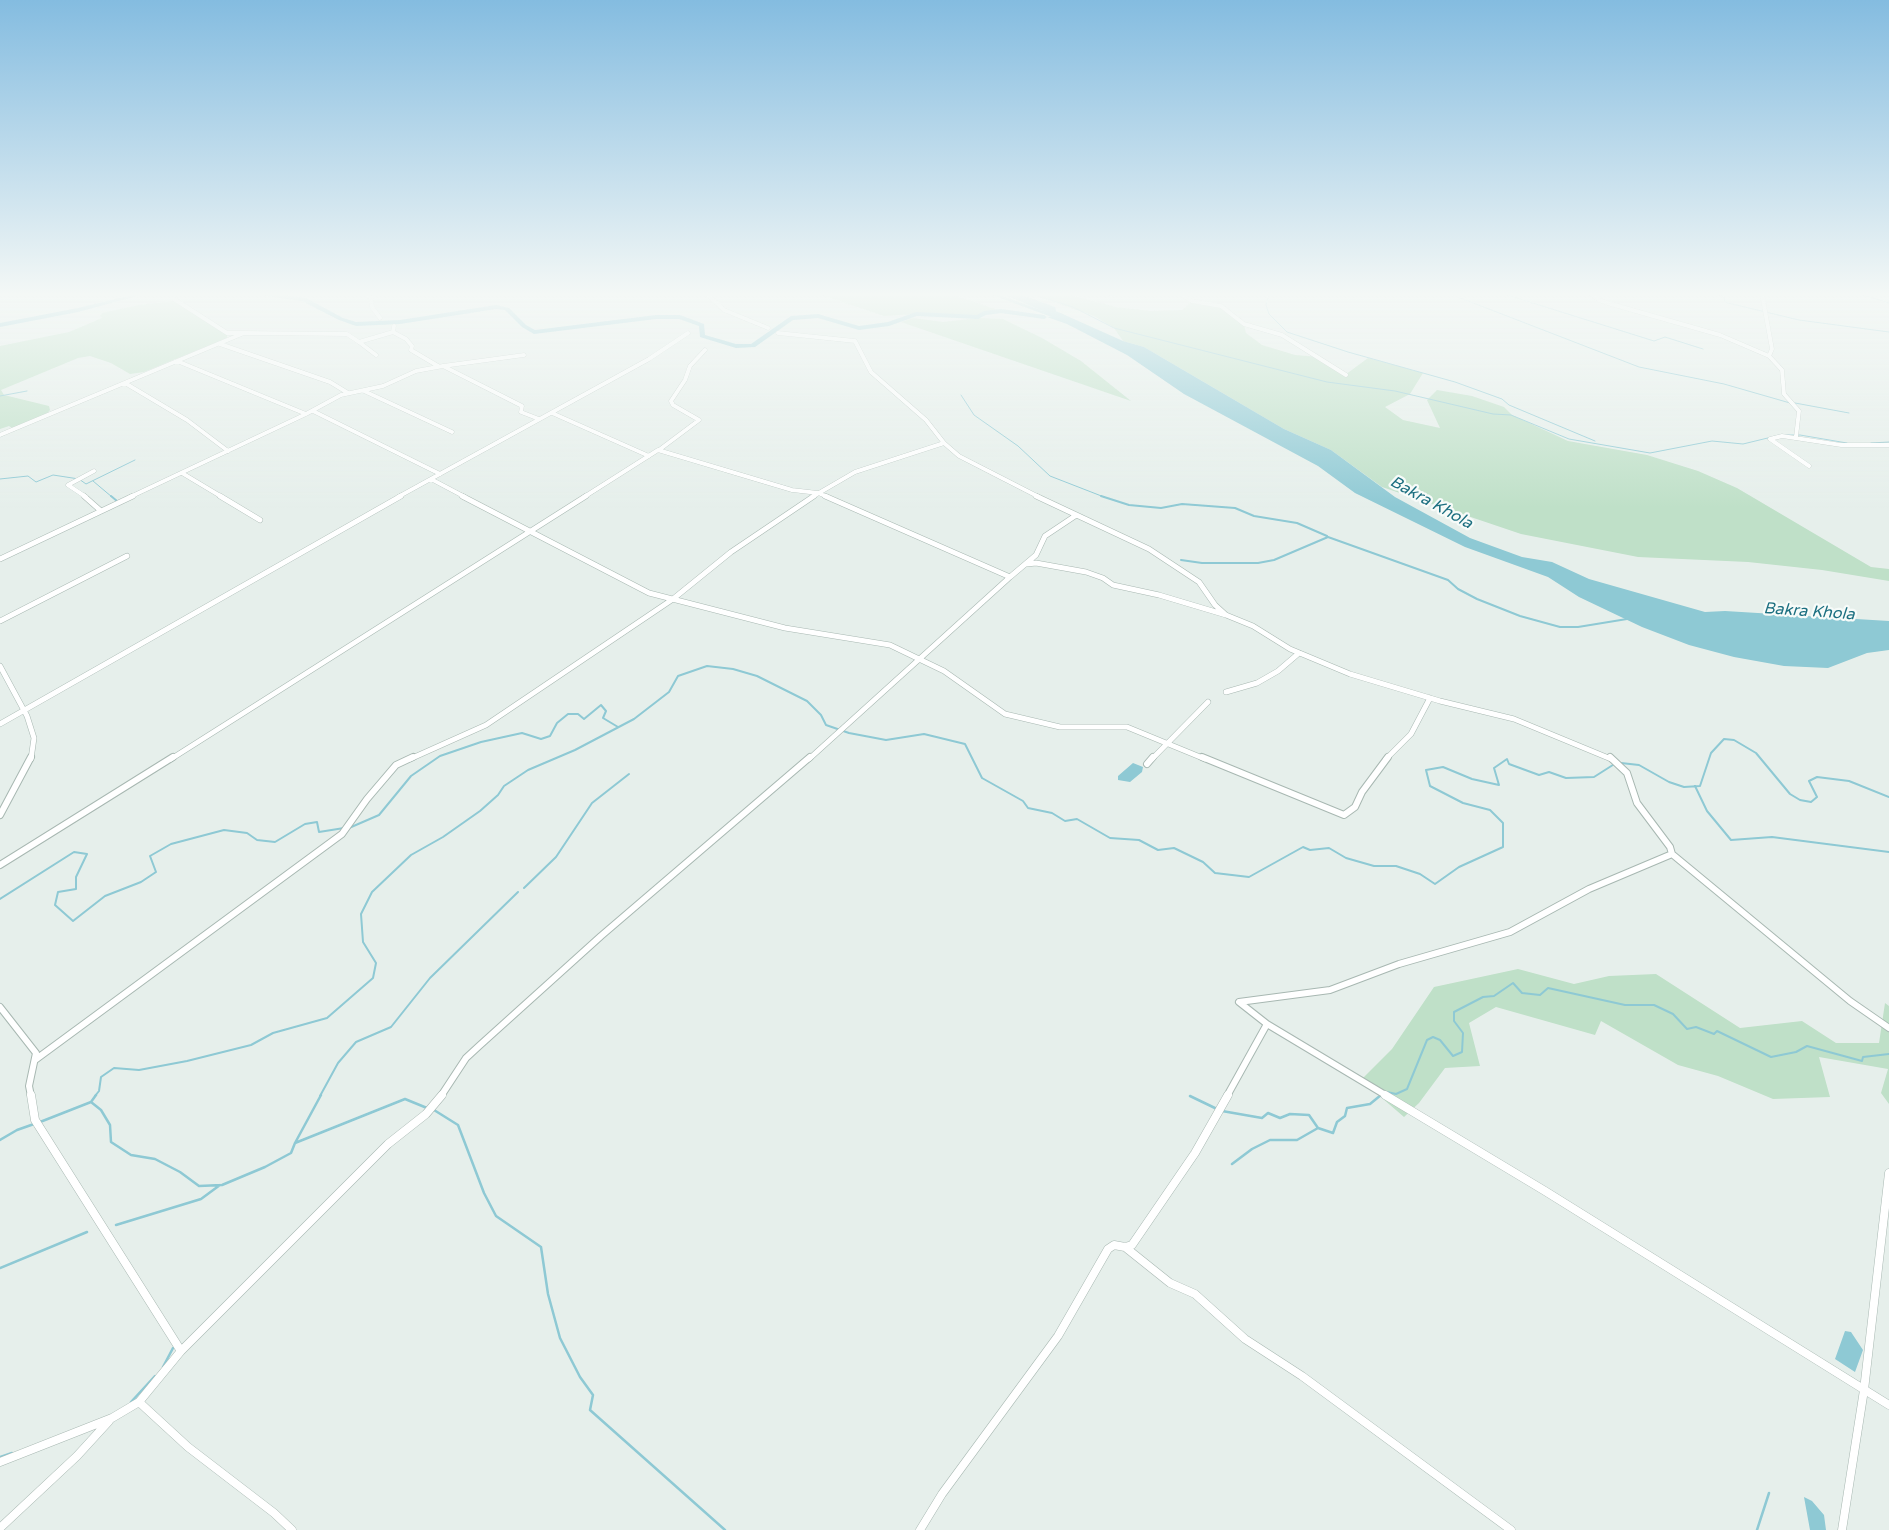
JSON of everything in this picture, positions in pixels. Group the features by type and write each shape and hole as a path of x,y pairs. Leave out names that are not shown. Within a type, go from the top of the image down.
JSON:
{"street":[{"path":"0,435 166,365"},
{"path":"188,365 306,414"},
{"path":"281,365 323,380 348,393"},
{"path":"0,559 348,393 383,386 416,371 445,365"},
{"path":"0,724 431,479 638,365"},
{"path":"0,865 337,654 527,531 659,450 699,420 673,405 671,401 685,380 691,365"},
{"path":"867,365 871,372 926,420 944,443 966,461 1075,516 1139,543 1200,582 1226,616"},
{"path":"1331,365 1346,375"},
{"path":"1778,365 1782,370 1784,394 1800,411 1796,437"},
{"path":"440,366 522,406 521,412 539,420"},
{"path":"125,382 187,420 228,451"},
{"path":"364,391 452,432"},
{"path":"313,411 440,474"},
{"path":"552,413 650,456"},
{"path":"1809,466 1770,439 1782,436 1841,445 1889,445"},
{"path":"35,1060 342,834 367,799 396,765 486,725 673,599 732,552 818,493 855,472 944,443"},
{"path":"659,450 792,490 818,493 1010,576"},
{"path":"94,471 68,485 79,491 101,511"},
{"path":"182,473 260,520"},
{"path":"431,479 527,531 649,593 785,628 890,645 921,658 1005,714 1060,727 1127,727 1344,815 1355,807 1362,792 1383,762 1411,734 1430,698"},
{"path":"0,1462 112,1418 139,1402 181,1351 388,1144 426,1114 435,1104 466,1058 485,1040 601,936 846,727 1010,576 1028,564 1036,555 1045,536 1075,516"},
{"path":"0,621 127,556"},
{"path":"1028,564 1036,563 1086,572 1113,585 1159,595 1226,616 1253,626 1299,653 1333,668 1430,698 1514,719 1574,743 1590,746 1621,765 1629,776 1629,784 1637,803 1670,847 1672,854 1850,1001 1889,1028"},
{"path":"1226,692 1258,683 1278,671 1299,653"},
{"path":"0,666 24,710 34,738 32,756 0,815"},
{"path":"1147,764 1208,702"},
{"path":"1672,854 1590,889 1510,932 1399,964 1330,990 1239,1002 1267,1024 1545,1191 1889,1405"},
{"path":"0,1007 36,1053 29,1086 35,1120 143,1294 181,1351"},
{"path":"920,1530 942,1494 1058,1336 1108,1249 1114,1245 1125,1247 1132,1245 1195,1152 1267,1024"},
{"path":"1842,1530 1864,1390 1889,1173"},
{"path":"1125,1247 1170,1283 1195,1294 1245,1340 1302,1376 1511,1530"},
{"path":"139,1402 188,1447 274,1513 292,1530"},
{"path":"0,1528 76,1456 112,1418"}],"green space":[{"path":"0,365 60,365 1,390 4,395 49,406 50,410 46,415 12,428 9,426 0,429"},
{"path":"115,365 160,365 144,372 130,374"},
{"path":"1027,365 1086,365 1131,401"},
{"path":"1175,365 1332,365 1345,375 1358,365 1395,365 1423,373 1410,394 1385,407 1403,420 1440,428 1427,400 1437,390 1472,396 1504,407 1512,415 1568,441 1647,455 1698,471 1737,488 1871,567 1889,569 1889,581 1822,570 1748,562 1638,557 1521,534 1382,487 1331,450 1284,429"},
{"path":"1518,969 1574,984 1609,976 1656,974 1740,1028 1802,1021 1836,1043 1879,1043 1885,1003 1889,1006 1889,1104 1881,1093 1888,1069 1819,1057 1830,1097 1773,1099 1718,1076 1678,1065 1601,1021 1595,1035 1496,1007 1469,1023 1480,1066 1445,1068 1419,1103 1404,1117 1361,1080 1392,1049 1434,987"}],"water":[{"path":"1142,365 1175,365 1284,429 1331,450 1395,497 1470,538 1522,557 1552,562 1589,579 1705,612 1725,611 1889,621 1889,650 1867,653 1828,668 1784,666 1734,657 1689,645 1642,627 1579,597 1548,577 1465,547 1355,493 1318,466 1184,394"},
{"path":"1133,763 1143,767 1142,772 1130,782 1118,780 1118,776"},
{"path":"1845,1331 1851,1332 1863,1350 1855,1372 1835,1359"},
{"path":"1804,1497 1812,1501 1824,1515 1826,1530 1810,1530"}],"waterway":[{"path":"1262,365 1327,382 1395,391 1493,414 1511,415 1569,439 1650,453 1712,441 1743,444 1780,435"},
{"path":"1396,365 1455,382 1502,399 1509,405 1595,441"},
{"path":"1635,365 1724,384 1790,403"},
{"path":"0,396 27,391"},
{"path":"961,395 974,415 1018,446 1050,476 1103,497"},
{"path":"1795,403 1849,413"},
{"path":"1785,435 1800,435 1847,443"},
{"path":"1871,443 1889,442"},
{"path":"0,479 28,476 36,482 53,475 79,479 86,484 135,460"},
{"path":"93,481 112,497"},
{"path":"111,496 117,501"},
{"path":"1103,497 1129,505 1161,508 1182,504 1235,508 1254,516 1297,523 1327,536"},
{"path":"1181,560 1202,563 1258,563 1274,560 1328,537 1448,580 1458,589 1477,599 1520,616 1560,627 1578,627 1627,619"},
{"path":"95,1096 99,1091 101,1077 114,1068 139,1070 187,1061 251,1045 273,1033 327,1018 373,978 376,963 363,942 361,914 372,892 411,855 443,837 480,811 498,795 504,786 528,770 575,750 634,719 669,692 678,676 707,666 733,669 757,676 807,701 821,715 826,725 849,733 886,740 924,734 965,744 982,778 1023,801 1028,808 1052,813 1065,821 1077,819 1110,838 1139,840 1158,850 1174,848 1203,862 1215,873 1249,877 1303,847 1310,850 1329,848 1346,858 1374,866 1396,866 1420,874 1435,884 1459,867 1503,847 1503,823 1490,810 1463,803 1430,786 1426,770 1443,767 1472,779 1499,785 1494,768 1507,759 1509,764 1539,775 1549,772 1566,778 1594,777 1616,763"},
{"path":"349,828 379,815 411,776 440,756 481,742 522,733 541,739 550,736 557,723 568,714 578,714 584,719 601,705 606,711 603,718 618,727"},
{"path":"1695,786 1700,786 1711,753 1724,739 1734,740 1756,753 1790,794 1800,800 1811,802 1817,797 1809,781 1817,777 1849,781 1889,797"},
{"path":"1621,763 1639,765 1669,782 1684,787 1695,786"},
{"path":"524,888 556,857 592,803 629,774"},
{"path":"1695,786 1707,811 1731,840 1772,837 1889,852"},
{"path":"0,899 74,852 87,854 76,877 76,889 58,892 55,905 73,921 105,896 141,882 156,872 150,856 171,844 224,830 247,833 257,840 275,842 305,824 317,822 319,832 344,828"},
{"path":"320,1096 338,1063 356,1042 391,1027 430,978 518,892"},
{"path":"1387,1092 1396,1094 1407,1089 1427,1040 1433,1037 1440,1040 1453,1056 1462,1052 1463,1033 1454,1021 1454,1012 1483,997 1494,996 1513,983 1522,993 1540,995 1548,988 1625,1005 1654,1005 1673,1014 1687,1029 1696,1027 1714,1034 1717,1031 1771,1057 1796,1052 1807,1046 1862,1061 1863,1057 1889,1054"},
{"path":"91,1102 96,1095"},
{"path":"295,1143 321,1095"},
{"path":"1318,1128 1333,1133 1337,1122 1345,1116 1347,1108 1370,1104 1381,1095"},
{"path":"1190,1096 1217,1109"},
{"path":"295,1143 405,1099 427,1108"},
{"path":"40,1122 91,1102"},
{"path":"91,1102 101,1110 110,1125 111,1142 131,1155 155,1159 180,1172 199,1186 220,1185"},
{"path":"434,1110 458,1125 484,1193 496,1216 541,1247 548,1294 560,1338 580,1377 593,1395 590,1410 725,1530"},
{"path":"1222,1111 1262,1118 1268,1113 1280,1118 1290,1114 1309,1115 1318,1128"},
{"path":"0,1140 17,1130 34,1124"},
{"path":"1232,1164 1252,1149 1270,1140 1297,1140 1318,1128"},
{"path":"220,1185 265,1167 291,1153 295,1143"},
{"path":"116,1225 201,1199 220,1185"},
{"path":"0,1268 87,1232"},
{"path":"163,1367 173,1348"},
{"path":"131,1402 155,1376"},
{"path":"0,1457 12,1453"},
{"path":"1757,1530 1769,1493"}],"water label":[{"name":"Bakra Khola","path":"1431,503"},
{"name":"Bakra Khola","path":"1809,612"}]}
